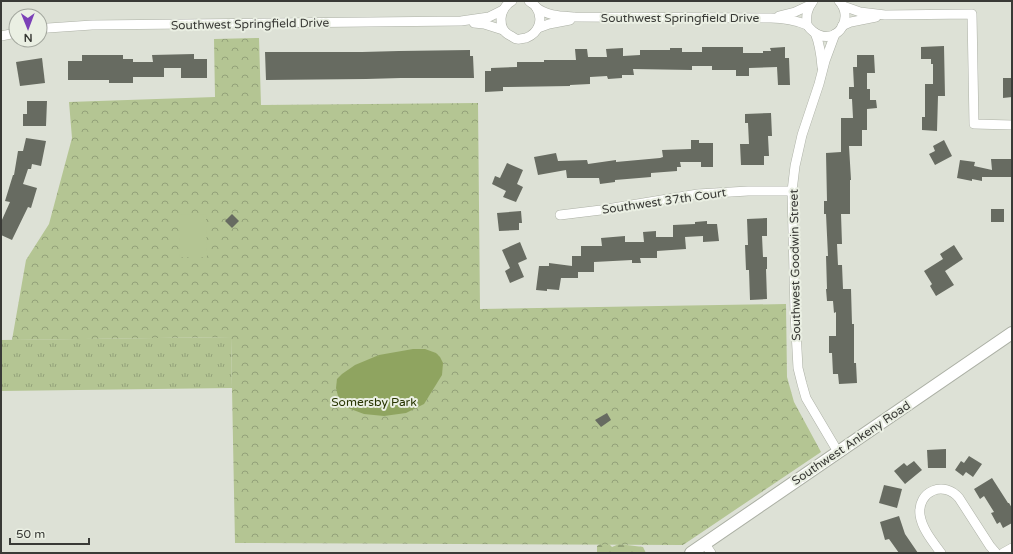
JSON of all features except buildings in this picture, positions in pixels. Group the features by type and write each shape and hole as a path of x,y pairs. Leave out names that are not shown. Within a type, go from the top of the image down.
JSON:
{"street":[{"name":"Southwest Springfield Drive","path":"771,18 795,12 811,3"},
{"path":"811,3 806,14 807,25 820,36 830,36 835,34"},
{"name":"Southwest Springfield Drive","path":"48,28 92,25 461,21 489,17 508,4"},
{"path":"503,30 501,19 508,4"},
{"name":"Southwest Springfield Drive","path":"533,4 540,10 552,15 588,18 784,18 807,25"},
{"path":"533,4 539,14 540,20 538,28"},
{"path":"841,4 860,12 885,15 972,14 974,124 1012,125"},
{"path":"841,4 845,16 842,26"},
{"path":"842,26 851,22 885,15"},
{"name":"Southwest Springfield Drive","path":"461,21 484,24 503,30 507,34 517,39 531,36 538,28 563,21 588,18"},
{"name":"Southwest Goodwin Street","path":"838,452 806,398 798,368 796,351 792,191 795,166 802,135 830,45 835,34 842,26"},
{"name":"Southwest Goodwin Street","path":"815,33 820,49 822,72"},
{"name":"Southwest 37th Court","path":"560,215 698,194 748,190 792,191"},
{"name":"Southwest Ankeny Road","path":"700,551 838,452 1012,333"},
{"path":"941,553 922,523 920,516 922,499 935,489 949,490 956,494 996,553"},
{"path":"1003,553 1012,548"}],"green space":[{"name":"Somersby Park","path":"259,38 261,105 478,103 480,309 786,304 787,377 794,402 821,452 683,545 235,543 231,337 12,340 26,260 49,224 72,138 69,102 215,97 214,39"},
{"path":"206,214 207,257 180,257 179,215"},
{"path":"231,337 232,388 1,391 1,340"},
{"path":"602,543 608,543 612,547 619,544 643,547 646,553 597,553 597,546"}],"shaded area":[{"path":"413,349 425,349 436,353 443,363 442,375 424,404 406,413 384,416 364,414 342,404 336,388 337,379 342,374 355,365 379,355"}]}
